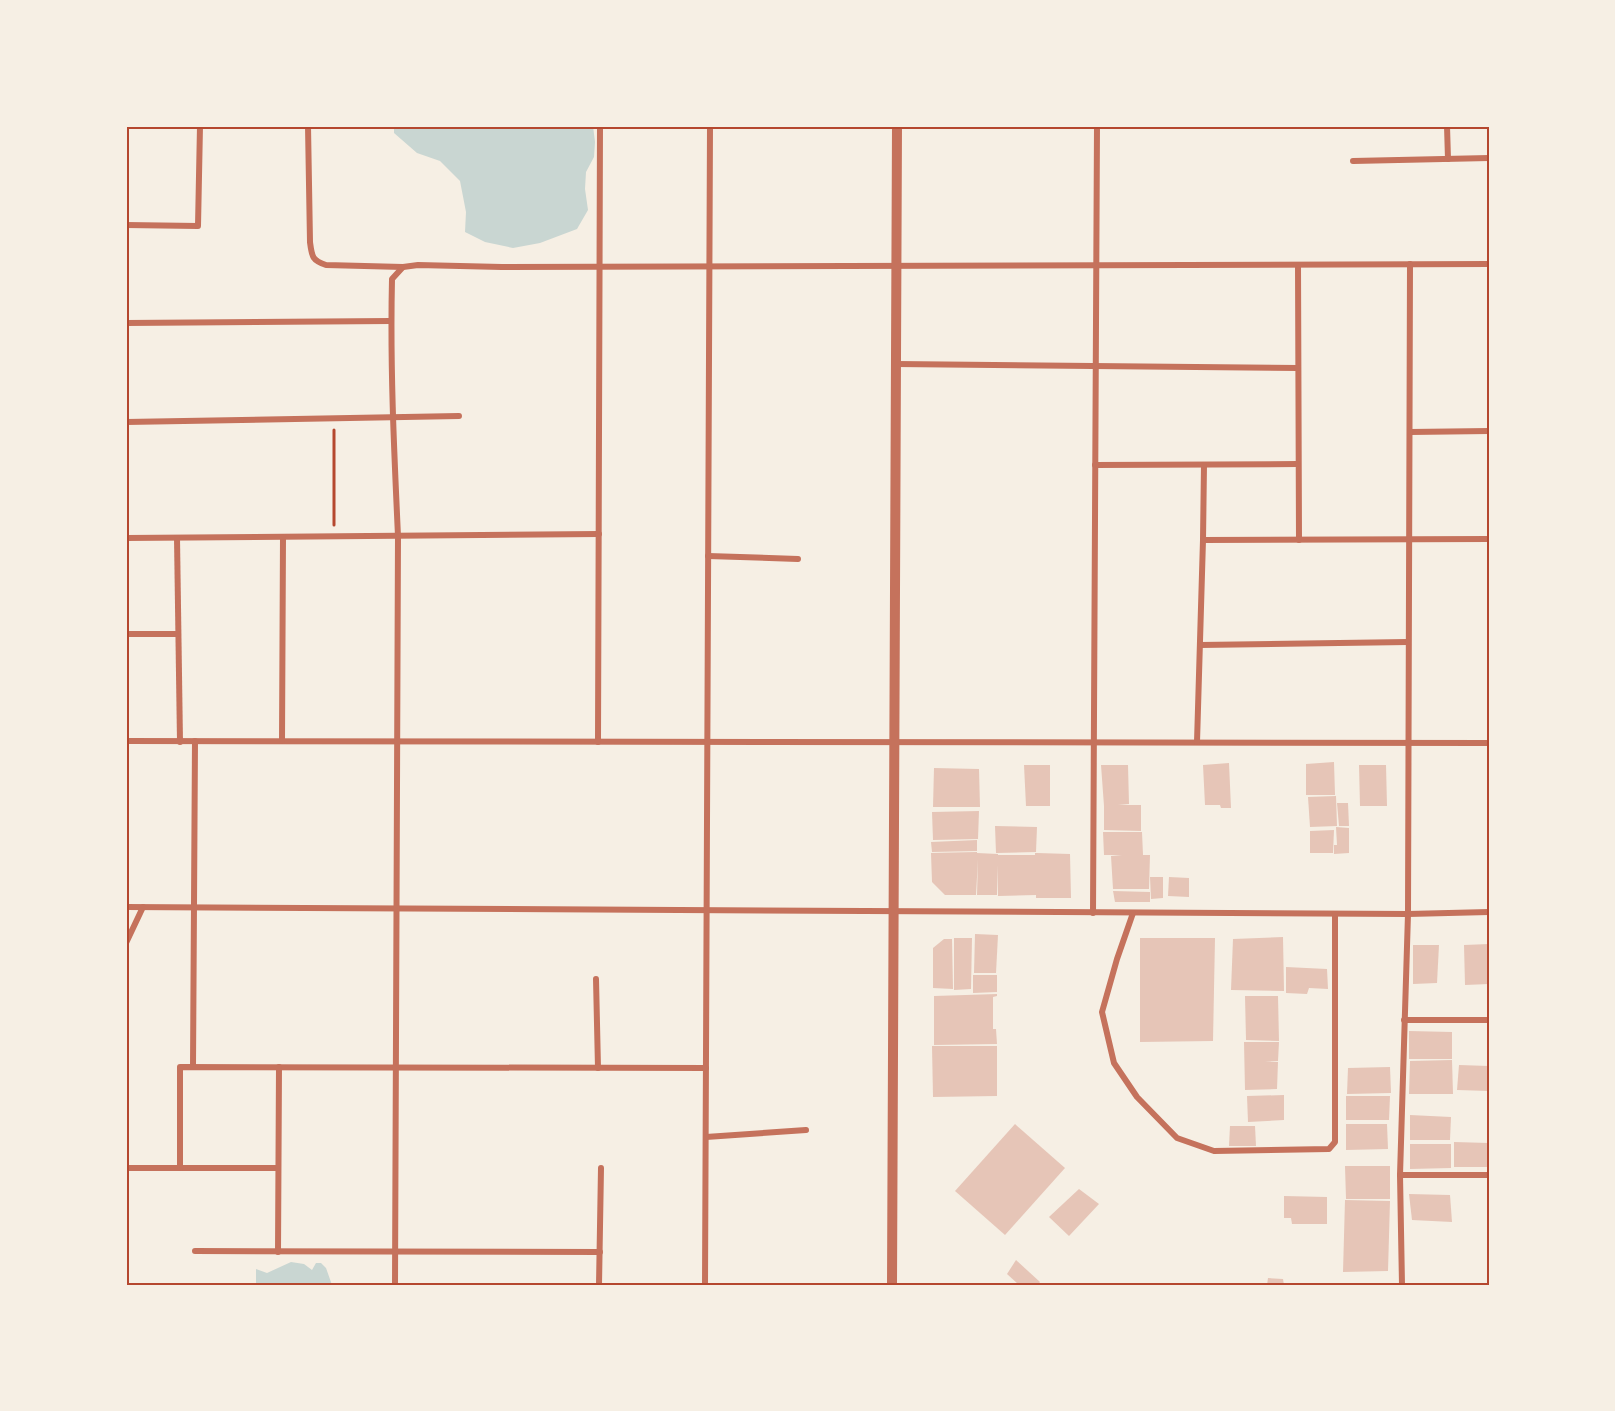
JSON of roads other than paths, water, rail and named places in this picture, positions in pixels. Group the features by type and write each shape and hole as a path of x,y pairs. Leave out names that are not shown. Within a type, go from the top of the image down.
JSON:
{"street":[{"path":"126,225 198,226 200,126"},
{"path":"308,126 310,242 312,255 316,262 326,266 1489,264"},
{"path":"598,742 600,126"},
{"path":"705,1285 710,126"},
{"path":"892,1285 897,126"},
{"path":"1093,913 1097,126"},
{"path":"1447,126 1448,159"},
{"path":"1353,161 1489,158"},
{"path":"1402,1285 1400,1175 1408,914 1410,264"},
{"path":"1298,265 1299,540"},
{"path":"395,1285 398,536 392,418 391,321 392,279 403,267"},
{"path":"126,323 391,321"},
{"path":"896,364 1298,368"},
{"path":"126,422 459,416"},
{"path":"1410,432 1489,431"},
{"path":"1095,465 1298,464"},
{"path":"1197,742 1204,465"},
{"path":"126,538 599,534"},
{"path":"282,741 283,537"},
{"path":"177,538 180,742"},
{"path":"1203,540 1489,539"},
{"path":"708,556 798,559"},
{"path":"126,634 178,634"},
{"path":"1200,645 1408,642"},
{"path":"126,741 1489,743"},
{"path":"193,1067 195,741"},
{"path":"126,907 1335,914 1489,912"},
{"path":"126,944 143,907"},
{"path":"1133,913 1102,1012 1113,1063 1137,1097 1177,1138 1214,1151 1319,1150 1329,1149 1335,1143 1335,914"},
{"path":"596,979 598,1068"},
{"path":"1404,1020 1489,1020"},
{"path":"180,1168 180,1067 706,1068"},
{"path":"278,1252 279,1067"},
{"path":"706,1137 807,1130"},
{"path":"126,1168 278,1168"},
{"path":"599,1285 601,1168"},
{"path":"1400,1175 1489,1175"},
{"path":"195,1251 600,1252"}]}
